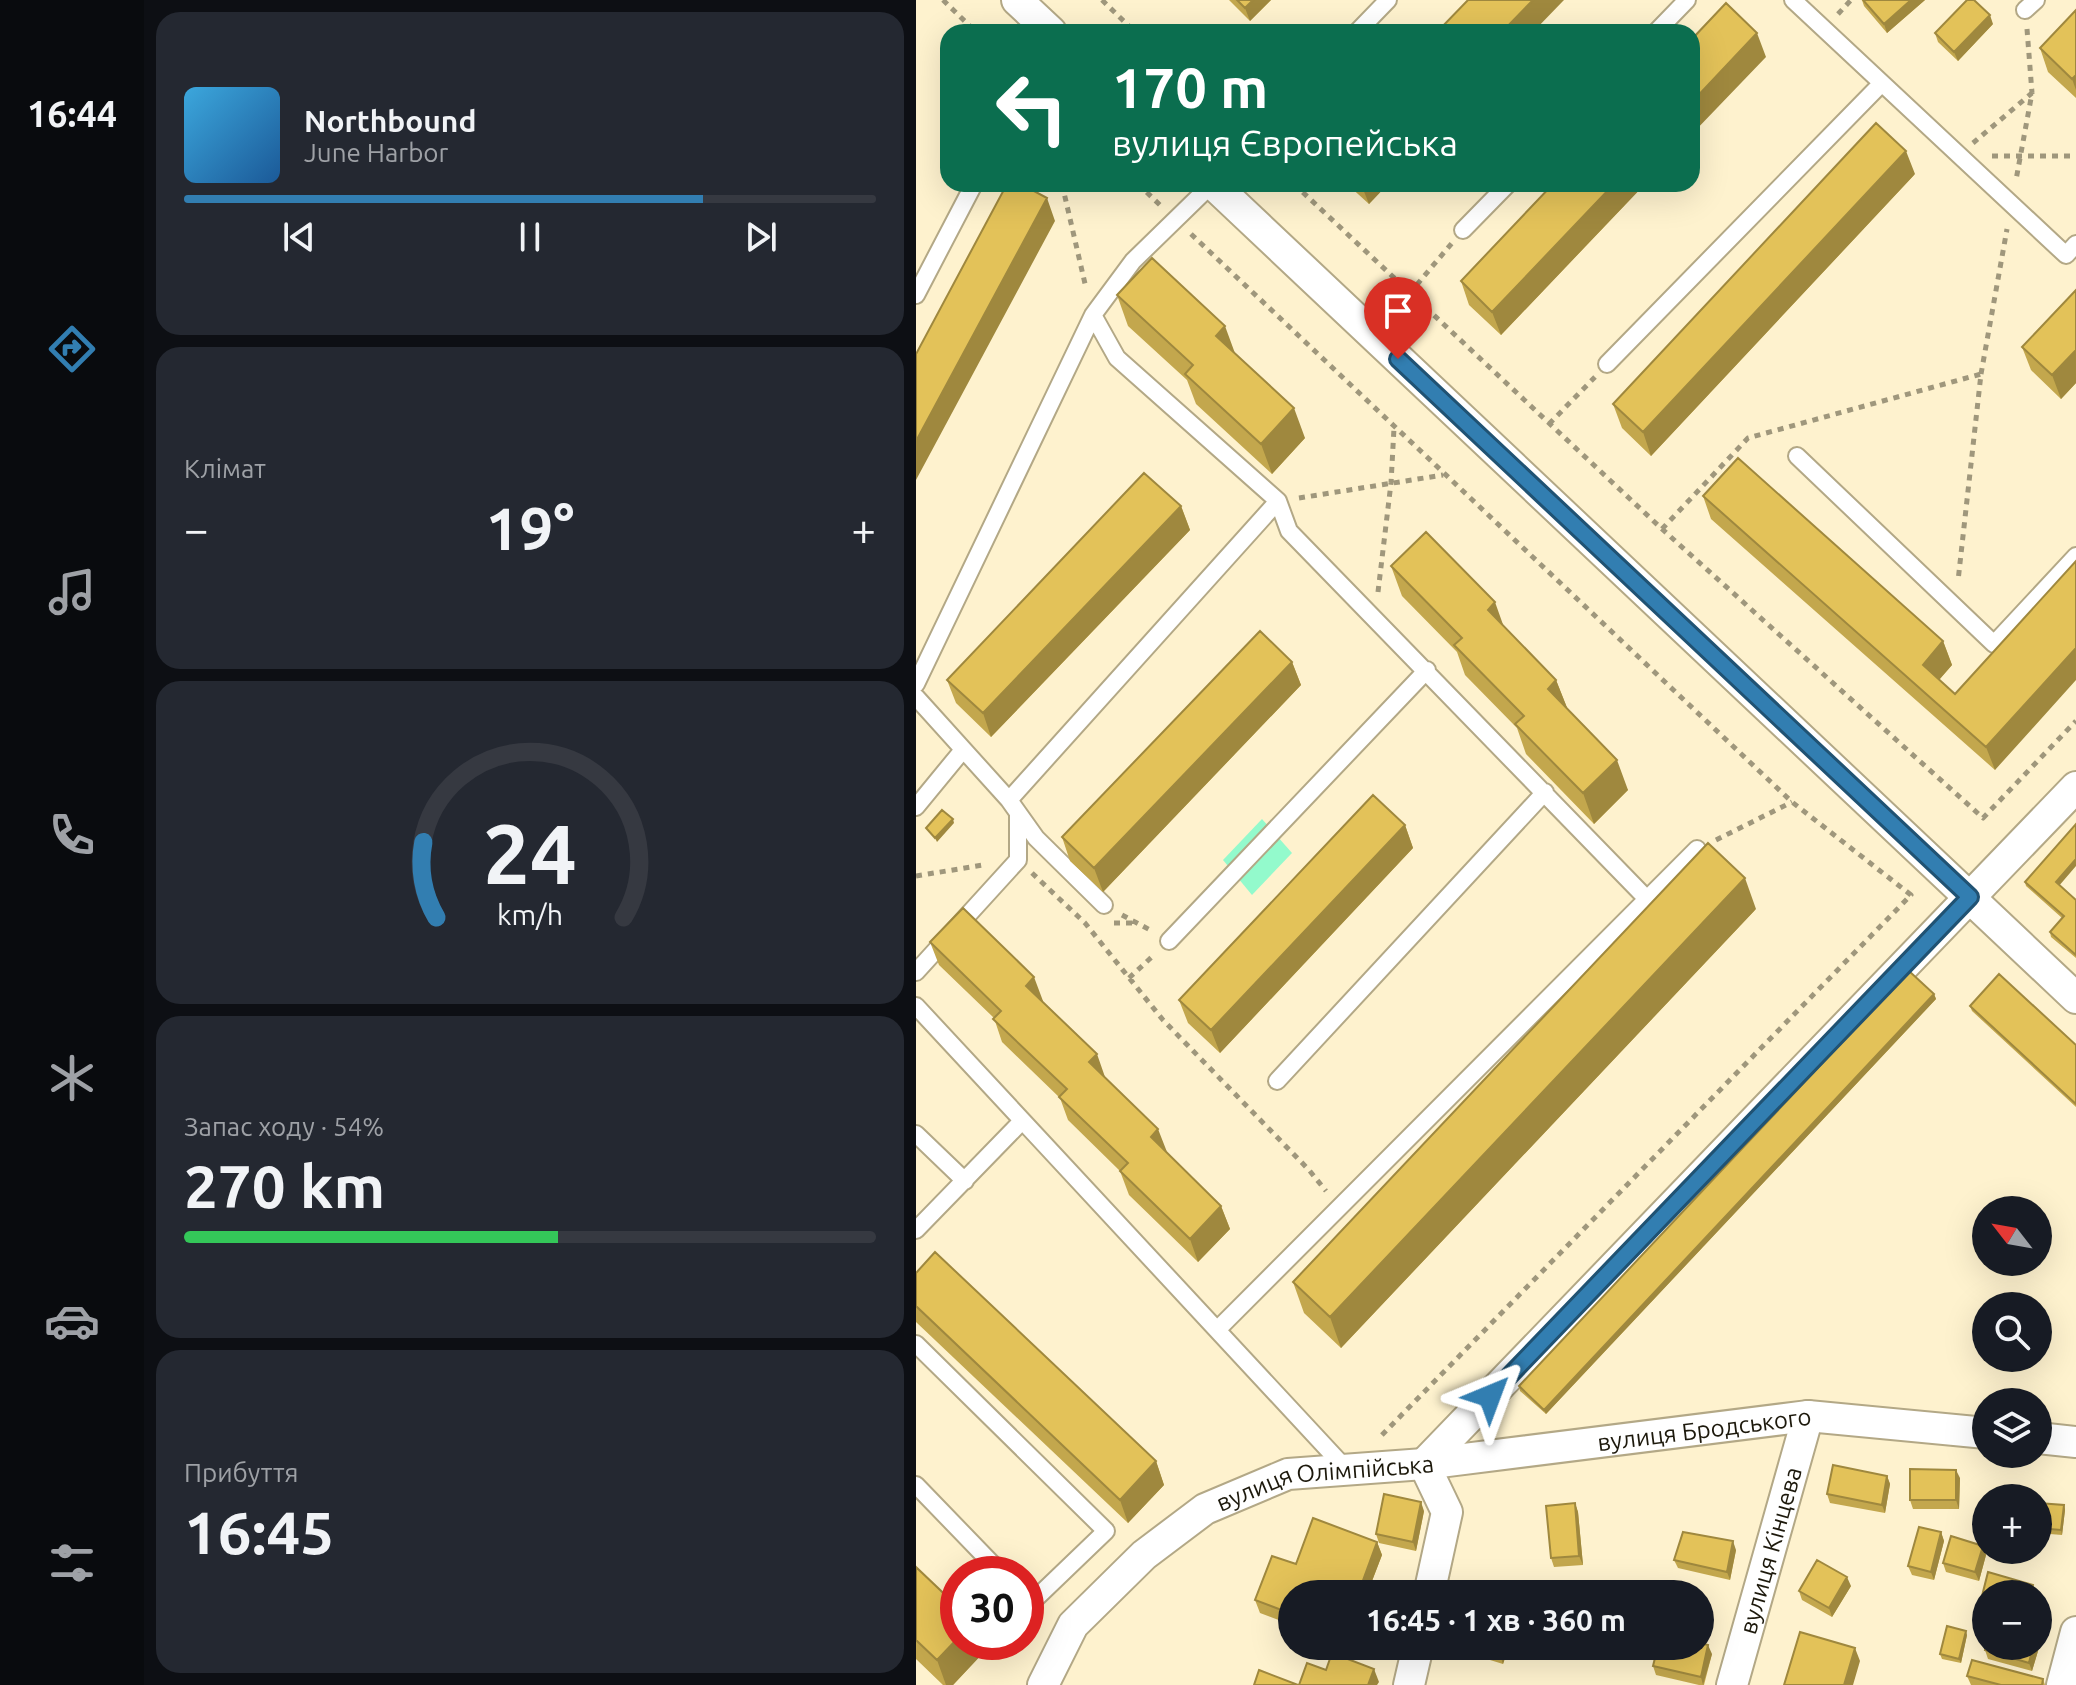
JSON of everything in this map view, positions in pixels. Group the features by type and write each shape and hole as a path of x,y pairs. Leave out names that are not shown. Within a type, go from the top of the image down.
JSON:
{"street":[{"path":"1017,0 1042,24"},
{"path":"1221,192 2076,998"},
{"name":"вулиця Олімпійська","path":"1043,1685 1073,1625 1144,1555 1205,1509 1288,1474 1424,1464 2076,787"},
{"name":"вулиця Бродського","path":"1424,1464 1808,1416 1972,1432"},
{"name":"вулиця Кінцева","path":"1732,1685 1808,1416"},
{"path":"2052,1439 2076,1442"},
{"path":"1424,1464 1447,1512 1432,1580"},
{"path":"2062,1685 2076,1632"},
{"path":"1409,1685 1415,1660"}],"lane":[{"path":"1365,24 1388,0"},
{"path":"1664,24 1687,0"},
{"path":"1793,0 2066,255 2076,244"},
{"path":"1607,364 1881,84"},
{"path":"916,295 970,192"},
{"path":"916,684 1093,315 1133,261 1204,192"},
{"path":"1463,230 1500,192"},
{"path":"1093,315 1117,358 1278,501 1289,531 1647,899"},
{"path":"1797,456 1994,644 2076,556"},
{"path":"916,972 1018,860 1013,807 1278,501"},
{"path":"1169,941 1427,670"},
{"path":"916,697 1013,807 1036,838 1104,905"},
{"path":"916,807 962,751"},
{"path":"1277,1081 1545,792"},
{"path":"1217,1330 1697,849"},
{"path":"916,1006 1347,1470"},
{"path":"916,1230 1022,1121"},
{"path":"916,1134 965,1181"},
{"path":"916,1344 1106,1531 1044,1591"},
{"path":"916,1485 985,1556"}],"path":[{"path":"943,0 968,24"},
{"path":"1102,0 1127,24"},
{"path":"2030,5 2032,93"},
{"path":"1959,156 2076,156"},
{"path":"1064,192 1093,315"},
{"path":"1146,192 1792,802 1911,895 1347,1470"},
{"path":"1302,192 1662,529 1983,818 2076,721"},
{"path":"1409,294 1463,230"},
{"path":"1549,424 1607,364"},
{"path":"1662,529 1748,438 1981,374 1955,607"},
{"path":"1375,617 1391,483 1394,428"},
{"path":"1278,501 1443,475"},
{"path":"1697,849 1792,802"},
{"path":"916,876 1018,860 1085,923 1163,1020 1309,1170 1339,1207"},
{"path":"1104,905 1169,941 1129,978"}],"green space":[{"path":"1262,819 1292,853 1252,895 1223,860"}],"building":[{"path":"1237,0 1253,0 1245,8"},
{"path":"1468,0 1533,0 1510,24 1445,24"},
{"path":"1863,0 1911,0 1884,24"},
{"path":"1967,0 1974,0 1990,15 1954,52 1935,33"},
{"path":"1726,3 1757,33 1700,94 1700,31"},
{"path":"2076,10 2076,75 2072,79 2040,48"},
{"path":"1876,123 1906,151 1643,432 1613,404"},
{"path":"1003,192 1036,192 1047,198 916,441 916,354"},
{"path":"1545,192 1606,192 1492,312 1461,281"},
{"path":"1152,258 1225,326 1216,336 1294,408 1261,444 1185,374 1193,365 1117,295"},
{"path":"2076,290 2076,350 2052,375 2022,347"},
{"path":"1738,458 1943,641 1923,665 1955,694 2076,561 2076,648 1986,747 1703,496"},
{"path":"1144,473 1181,506 983,713 947,680"},
{"path":"1426,532 1495,602 1488,610 1556,680 1548,689 1617,760 1583,793 1515,724 1524,716 1454,645 1462,638 1391,566"},
{"path":"1260,631 1292,662 1094,868 1062,837"},
{"path":"1373,795 1405,825 1211,1030 1179,1000"},
{"path":"942,810 953,819 935,838 926,828"},
{"path":"2076,824 2076,859 2056,882 2076,900 2076,955 2050,932 2064,916 2025,882"},
{"path":"1708,843 1745,878 1330,1317 1293,1282"},
{"path":"963,908 1034,977 1026,986 1097,1054 1089,1062 1158,1129 1151,1137 1221,1206 1190,1239 1120,1171 1128,1163 1059,1097 1067,1089 993,1019 1001,1011 930,942"},
{"path":"1909,971 1934,994 1544,1410 1519,1386"},
{"path":"1999,974 2076,1045 2076,1104 1970,1006"},
{"path":"935,1252 1156,1461 1120,1500 916,1306 916,1273"},
{"path":"1833,1465 1887,1476 1882,1505 1827,1494"},
{"path":"1910,1469 1956,1470 1956,1500 1910,1500"},
{"path":"1384,1494 1421,1502 1413,1542 1376,1534"},
{"path":"1575,1503 1579,1556 1551,1558 1546,1506"},
{"path":"2052,1504 2064,1505 2061,1530 2052,1529"},
{"path":"1313,1518 1377,1542 1363,1580 1278,1580 1278,1609 1255,1600 1272,1556 1296,1564"},
{"path":"1919,1527 1941,1532 1931,1572 1908,1566"},
{"path":"1683,1532 1733,1541 1727,1572 1674,1560"},
{"path":"1951,1536 1972,1543 1972,1564 1977,1564 1975,1572 1943,1563"},
{"path":"1817,1560 1847,1577 1829,1608 1799,1591"},
{"path":"916,1567 940,1590 940,1657 937,1660 916,1640"},
{"path":"1988,1572 2016,1580 1986,1580"},
{"path":"1947,1626 1966,1631 1959,1659 1940,1654"},
{"path":"1800,1632 1855,1648 1844,1685 1784,1685"},
{"path":"1330,1660 1350,1660 1374,1669 1368,1685 1299,1685 1307,1663 1326,1670"},
{"path":"1654,1660 1705,1660 1701,1677 1653,1666"},
{"path":"1972,1660 2043,1679 2042,1685 2001,1685 1967,1676"},
{"path":"1259,1670 1298,1685 1254,1685"}],"route":[{"path":"1398,359 1970,897 1490,1396"}]}
